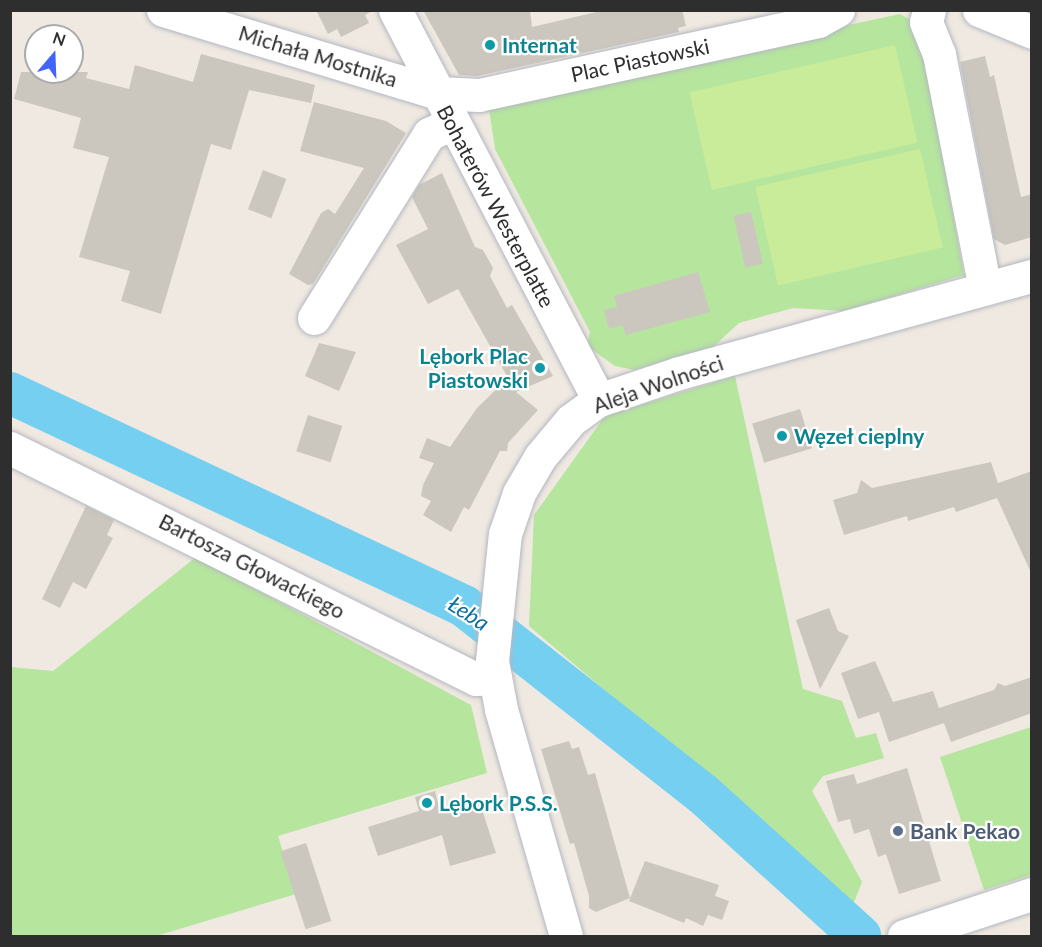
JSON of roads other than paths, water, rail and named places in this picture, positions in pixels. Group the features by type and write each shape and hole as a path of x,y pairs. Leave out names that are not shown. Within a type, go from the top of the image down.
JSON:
{"street":[{"name":"Michała Mostnika","path":"163,10 438,93"},
{"name":"Bohaterów Westerplatte","path":"395,10 598,400"},
{"name":"Plac Piastowski","path":"438,93 479,95 818,21 838,10"},
{"path":"929,10 926,22 939,54 985,288"},
{"path":"988,12 1032,32"},
{"path":"314,318 429,134 453,123"},
{"name":"Aleja Wolności","path":"570,933 494,669 500,565 508,521 528,476 556,435 598,400 985,288 1031,279"},
{"name":"Bartosza Głowackiego","path":"10,448 476,679 494,669"},
{"path":"907,936 1032,894"}],"waterway":[{"name":"Łeba","path":"10,393 464,606 703,794 860,936"}],"place":[{"name":"Internat","path":"490,45"},
{"name":"Lębork Plac Piastowski","path":"540,368"},
{"name":"Węzeł cieplny","path":"782,436"},
{"name":"Lębork P.S.S.","path":"427,803"},
{"name":"Bank Pekao","path":"898,831"}]}
